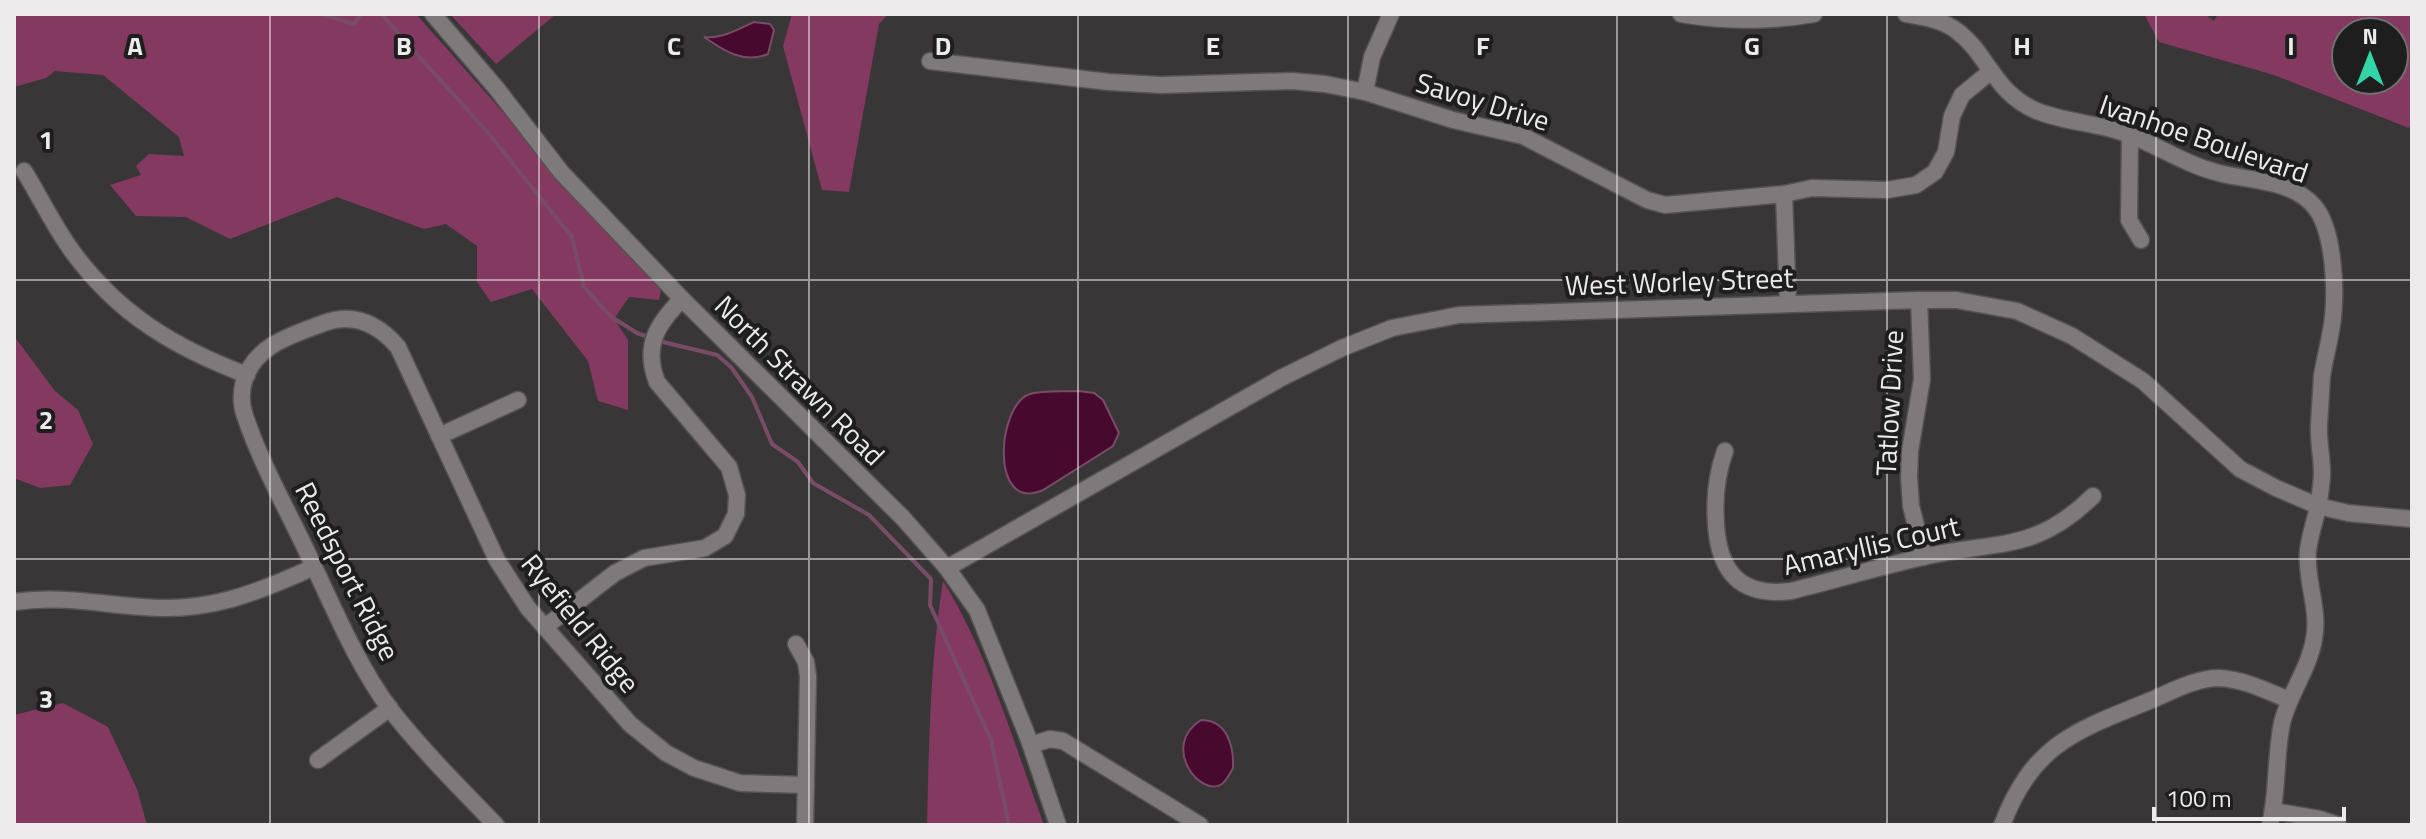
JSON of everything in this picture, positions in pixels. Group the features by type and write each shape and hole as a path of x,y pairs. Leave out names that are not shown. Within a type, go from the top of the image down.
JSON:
{"street":[{"name":"North Strawn Road","path":"433,14 497,89 561,172 682,299 903,518 947,568 977,610 1031,745 1058,825"},
{"path":"1365,92 1372,57 1391,14"},
{"path":"1681,14 1747,22 1814,14"},
{"name":"Ivanhoe Boulevard","path":"1906,14 1943,23 1958,31 2013,97 2034,110 2058,119 2097,125 2130,135 2187,162 2218,172 2298,192 2315,206 2325,228 2333,272 2333,316 2321,391 2319,436 2322,473 2308,561 2316,617 2315,638 2309,661 2289,700 2278,750 2271,818"},
{"name":"Savoy Drive","path":"930,61 1109,82 1161,85 1292,81 1325,84 1365,92 1453,120 1523,136 1647,200 1665,205 1784,194 1812,188 1887,190 1916,185 1935,172 1946,152 1952,116 1962,95 1990,72"},
{"path":"2130,135 2129,220 2141,240"},
{"path":"24,171 72,250 110,296 151,329 208,361 247,375"},
{"path":"1784,194 1788,304"},
{"path":"545,627 615,573 644,558 705,548 725,536 736,514 737,495 729,467 657,382 652,369 655,334 664,317 682,299"},
{"name":"West Worley Street","path":"947,568 1281,378 1392,328 1459,315 1919,300 1956,300 2017,311 2072,336 2143,381 2240,469 2276,488 2318,506 2348,513 2412,519"},
{"name":"Tatlow Drive","path":"1919,300 1922,379 1910,451 1909,477 1911,506 1924,557"},
{"name":"Ryefield Ridge","path":"247,375 258,355 275,343 344,317 374,325 387,334 398,347 497,560 528,608 630,724 666,753 694,768 740,783 806,785"},
{"name":"Reedsport Ridge","path":"247,375 242,397 244,414 349,638 390,708 496,825"},
{"path":"439,436 518,400"},
{"name":"Amaryllis Court","path":"1725,451 1717,473 1715,505 1717,542 1723,562 1735,578 1750,589 1769,594 1924,557 1976,547 2004,546 2034,537 2074,514 2093,496"},
{"path":"14,602 63,598 145,608 185,607 256,593 314,567"},
{"path":"796,644 806,662 808,676 805,825"},
{"path":"2002,825 2024,779 2043,756 2065,738 2095,723 2194,682 2218,678 2242,682 2289,700"},
{"path":"318,760 390,708"},
{"path":"1031,745 1050,739 1063,741 1200,825"},
{"path":"2271,818 2320,819 2338,825"}],"shaded area":[{"path":"14,14 416,14 661,290 659,300 629,297 614,319 628,340 628,410 598,401 588,361 532,289 491,302 477,282 477,246 446,224 424,229 337,197 230,239 186,217 136,216 110,185 141,175 136,166 149,154 184,156 179,137 103,75 55,71 46,78 14,87"},
{"path":"450,14 556,14 496,64"},
{"path":"792,14 888,14 879,24 849,192 822,190 783,46"},
{"path":"2144,14 2205,14 2214,21 2218,14 2412,14 2412,119 2409,128 2274,75 2159,42"},
{"path":"754,22 770,24 774,30 768,54 759,57 742,57 704,37 723,35"},
{"path":"14,336 55,391 78,410 93,444 70,485 40,488 14,478"},
{"path":"1094,393 1103,400 1119,433 1113,446 1043,490 1026,493 1014,487 1006,473 1005,435 1019,402 1030,394"},
{"path":"943,581 987,670 1044,825 927,825 933,672"},
{"path":"63,703 108,727 137,789 147,825 14,825 14,715"},
{"path":"1201,720 1217,724 1230,743 1233,768 1222,784 1204,784 1188,767 1184,755 1184,743 1189,731"}],"waterway":[{"path":"321,14 354,24 361,14"},
{"path":"381,14 489,134 572,237 584,287 610,316 651,338"},
{"path":"659,341 717,355 731,367 752,397 772,444 798,462 813,483 869,515 931,579 930,605 991,740 1009,825"}]}
